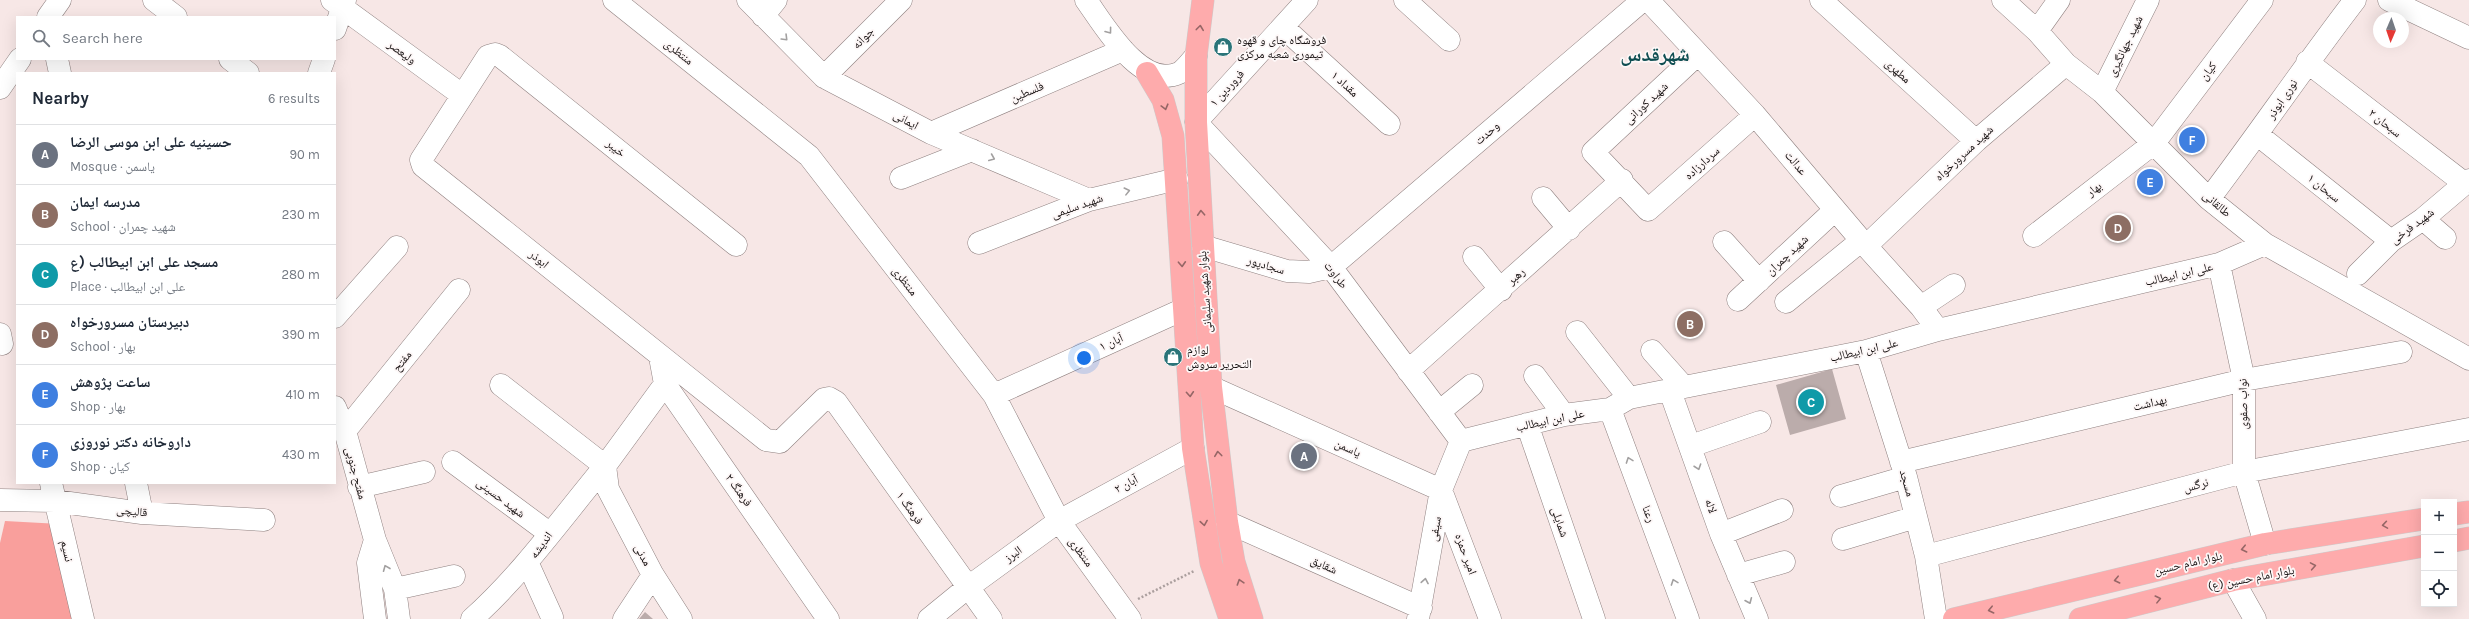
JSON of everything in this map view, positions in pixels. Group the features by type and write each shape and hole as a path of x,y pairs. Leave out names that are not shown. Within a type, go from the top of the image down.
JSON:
{"main road":[{"name":"بلوار شهید سلیمانی","path":"1203,0 1196,56 1196,122 1211,387 1227,522 1234,562 1252,619"},
{"name":"بلوار شهید سلیمانی","path":"1147,73 1163,100 1173,136 1177,179 1193,448 1210,563 1230,619"},
{"path":"2457,514 2469,512"},
{"name":"بلوار امام حسین","path":"1954,619 2265,544 2421,519"},
{"path":"2457,540 2469,538"},
{"name":"بلوار امام حسین (ع)","path":"2080,619 2233,580 2421,547"}],"street":[{"path":"154,0 175,16"},
{"name":"منتظری","path":"614,0 809,156 994,395 1059,521 1126,613"},
{"name":"ایمانی","path":"748,0 770,8 824,76 931,133 1089,200"},
{"name":"جوانه","path":"824,76 901,0"},
{"path":"1086,0 1123,50 1147,73 1166,76 1180,73 1196,56"},
{"name":"فروردین ۱","path":"1196,122 1307,0"},
{"path":"1405,0 1449,40"},
{"name":"وحدت","path":"1331,267 1643,0"},
{"name":"عدالت","path":"1648,0 1756,115 1835,210 1921,307 1938,330"},
{"name":"مطهری","path":"1821,0 1976,141"},
{"name":"طالقانی","path":"2003,0 2037,31 2066,64 2102,92 2209,199 2265,244 2467,354"},
{"path":"2037,31 2059,0"},
{"name":"شهید جهانگیری","path":"2102,92 2148,0"},
{"name":"کیان","path":"2154,143 2262,0"},
{"name":"نوری ابوذر","path":"2209,199 2258,135 2307,62 2355,0"},
{"path":"2389,0 2469,38"},
{"path":"336,24 340,3"},
{"name":"ولیعصر","path":"340,3 462,95"},
{"name":"مقداد ۱","path":"1283,27 1389,124"},
{"name":"فلسطین","path":"931,133 1123,50"},
{"name":"خیبر","path":"462,95 488,56 494,54 507,60 736,245"},
{"name":"شهید کورانی","path":"1622,180 1593,152 1698,54"},
{"path":"0,88 19,60"},
{"path":"57,60 60,72"},
{"path":"231,60 247,72"},
{"path":"319,72 324,60"},
{"name":"سبحان ۲","path":"2307,62 2466,182"},
{"name":"شهید مسرورخواه","path":"1786,302 1864,243 1976,141 2066,64"},
{"name":"ابوذر","path":"462,95 421,160 423,166 660,357 766,440 773,443 780,442 824,399 829,398"},
{"name":"سردارزاده","path":"1622,180 1648,210 1756,115"},
{"name":"طراوت","path":"1196,122 1331,267 1461,441"},
{"name":"سبحان ۱","path":"2258,135 2391,241"},
{"name":"بهار","path":"2034,236 2154,143"},
{"path":"901,178 972,150"},
{"name":"شهید سلیمی","path":"979,243 1089,200 1177,179"},
{"name":"رهبر","path":"1408,371 1501,290 1622,180"},
{"name":"شهید فرخی","path":"2358,274 2391,241 2423,219 2466,182"},
{"path":"1543,198 1569,229"},
{"name":"شهید چمران","path":"1738,300 1835,210"},
{"path":"2423,219 2445,238"},
{"path":"1724,242 1759,281"},
{"name":"علی ابن ابیطالب","path":"1461,441 1564,415 1610,409 1628,398 1866,351 1938,330 2219,264 2265,244"},
{"name":"سجادپور","path":"1203,246 1287,272 1309,272 1331,267"},
{"path":"336,316 397,247"},
{"path":"1474,257 1501,290"},
{"name":"نواب صفوی","path":"2219,264 2244,380 2244,472 2265,544"},
{"path":"1921,307 1954,285"},
{"name":"مفتح","path":"345,432 459,290"},
{"name":"آبان ۱","path":"994,395 1184,309"},
{"path":"1577,332 1628,398"},
{"path":"1652,351 1677,388"},
{"name":"مسجد","path":"1866,351 1903,470 1926,556 1936,619"},
{"name":"بهداشت","path":"1841,496 1903,470 2244,380 2402,352"},
{"name":"فرهنگ ۲","path":"660,357 665,384 828,619"},
{"path":"1535,376 1564,415"},
{"name":"اندیشه","path":"472,619 528,564 549,533 605,466 665,384"},
{"path":"1439,412 1472,384"},
{"path":"501,385 605,466"},
{"name":"یاسمن","path":"1211,387 1442,490"},
{"name":"لاله","path":"1677,388 1690,446 1721,534 1757,619"},
{"name":"فرهنگ ۱","path":"829,398 836,402 967,588 991,619"},
{"name":"رعنا","path":"1610,409 1688,619"},
{"name":"مفتح جنوبی","path":"336,410 345,432 375,540 395,589 399,619"},
{"path":"1690,446 1760,422"},
{"name":"شمایلی","path":"1527,424 1594,619"},
{"name":"نرگس","path":"1926,556 2244,472 2469,429"},
{"name":"سیفی","path":"1420,613 1442,490 1461,441"},
{"name":"آبان ۲","path":"1059,521 1193,448"},
{"name":"شهید حسینی","path":"453,462 549,533"},
{"name":"مدنی","path":"605,466 608,489 653,575 682,619"},
{"path":"360,487 424,472"},
{"path":"136,484 142,513"},
{"name":"امیر حمزه","path":"1442,490 1490,619"},
{"name":"قالیچی","path":"0,500 53,492 142,513 264,520"},
{"name":"نسیم","path":"53,492 83,619"},
{"path":"1721,534 1782,510"},
{"path":"1843,539 1916,518"},
{"name":"البرز","path":"929,619 967,588 1059,521"},
{"name":"شقایق","path":"1227,522 1420,613"},
{"path":"375,540 368,563 375,619"},
{"path":"1738,575 1784,562"},
{"path":"528,564 552,617"},
{"path":"624,619 653,575"},
{"path":"395,589 454,576"},
{"path":"2233,580 2255,619"}],"path":[{"path":"1126,613 1210,563"}],"shaded area":[{"path":"5,521 60,524 80,619 0,619 0,543"}],"building":[{"path":"2193,125 2207,139 2191,155 2177,141"},
{"path":"1832,369 1846,419 1790,435 1776,385"},
{"path":"645,612 653,619 639,619"}],"place":[{"name":"فروشگاه چای و قهوه تیموری شعبه مرکزی","path":"1223,47"},
{"name":"داروخانه دکتر نوروزی","path":"2192,140"},
{"name":"ساعت پژوهش","path":"2150,182"},
{"name":"دبیرستان مسرورخواه","path":"2118,228"},
{"name":"مدرسه ایمان","path":"1690,324"},
{"name":"لوازم التحریر سروش","path":"1173,357"},
{"name":"مسجد علی ابن ابیطالب (ع","path":"1811,402"},
{"name":"حسینیه علی ابن موسی الرضا","path":"1304,456"}],"district":[{"name":"شهرقدس","path":"1655,54"}]}
